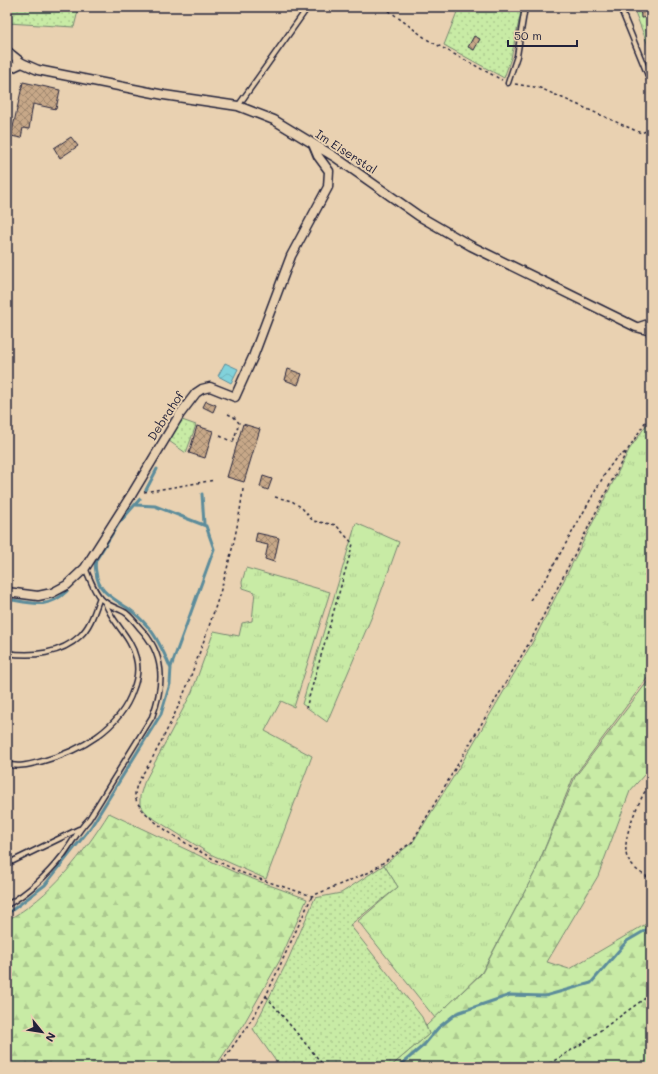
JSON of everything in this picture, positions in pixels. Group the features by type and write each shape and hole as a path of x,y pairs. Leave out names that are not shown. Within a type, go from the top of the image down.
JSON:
{"street":[{"name":"Im Eiserstal","path":"7,51 22,63 38,70 91,82 238,106 274,120 335,157 419,216 472,246 636,327 651,332"},
{"path":"7,70 22,63"},
{"name":"Debrahof","path":"7,592 24,596 38,596 52,593 67,585 85,568 180,414 196,393 202,389 210,387 235,397 291,256 328,187 329,171 318,156 313,144"}],"lane":[{"path":"238,106 308,7"},
{"path":"508,83 517,56 526,7"},
{"path":"620,7 651,83"},
{"path":"636,327 651,321"},
{"path":"7,905 41,880 63,855 79,829 89,819 152,717 157,704 161,680 160,662 148,636 127,614 105,602 100,597 85,568"},
{"path":"7,653 40,654 58,650 70,644 81,636 90,622 100,597"},
{"path":"7,764 24,765 54,758 90,742 113,724 129,703 137,678 136,658 130,642 107,610 105,602"},
{"path":"7,864 79,829"}],"path":[{"path":"243,489 236,532 221,588 186,687 153,757 139,780 135,795 138,806 146,816 183,842 239,871 312,896 370,872 412,842 532,638 627,451 651,413"},
{"path":"228,414 234,417 239,423 233,442"},
{"path":"220,436 237,444"},
{"path":"530,600 547,577 606,472 616,458 627,451"},
{"path":"132,494 215,480"},
{"path":"275,497 292,501 302,508 313,521 336,525 353,544 306,708"},
{"path":"651,781 641,797 628,832 626,852 630,863 651,878"},
{"path":"218,1067 248,1025 266,996 312,896"},
{"path":"544,1067 583,1043 651,994"},
{"path":"266,996 325,1067"}],"green space":[{"path":"7,7 79,7 74,27 7,23"},
{"path":"459,7 522,7 511,58 504,78 444,45"},
{"path":"633,7 651,7 651,53"},
{"path":"651,418 651,673 573,778 535,872 482,972 435,1018 358,921 398,887 384,865 413,842 460,766 535,638 629,450"},
{"path":"182,420 196,425 186,453 169,441"},
{"path":"356,523 399,542 375,609 327,722 302,704"},
{"path":"246,568 330,592 294,707 281,701 265,731 312,756 266,879 210,854 148,815 140,805 140,796 144,783 192,692 214,631 239,636 242,623 252,621 255,592 243,588 242,582"},
{"path":"651,677 651,767 630,791 598,876 547,962 569,969 651,921 651,1067 390,1067 429,1034 426,1026 482,973 535,872 575,777"},
{"path":"109,813 234,872 307,899 280,960 242,1027 215,1067 7,1067 7,920 38,900 52,887 89,844"},
{"path":"384,865 398,887 350,925 422,1017 429,1034 390,1067 280,1067 253,1029 287,962 315,898 341,893"}],"water":[{"path":"225,363 238,369 231,383 218,376"}],"building":[{"path":"640,7 651,7 651,17 641,18"},
{"path":"474,36 480,39 474,50 468,47"},
{"path":"23,82 60,90 56,109 33,104 29,129 23,128 21,138 11,136"},
{"path":"71,137 78,146 60,158 54,148"},
{"path":"288,369 302,374 298,385 285,380"},
{"path":"206,401 216,405 213,412 203,407"},
{"path":"243,424 260,429 244,482 227,477"},
{"path":"197,426 213,431 205,458 189,453"},
{"path":"263,476 272,479 268,490 260,487"},
{"path":"257,533 279,538 274,562 265,559 268,545 255,542"}],"waterway":[{"path":"146,490 157,469"},
{"path":"202,494 204,524"},
{"path":"140,499 119,523 96,560 95,566 97,579 103,590 134,613 153,633 162,648 171,669"},
{"path":"7,914 45,885 91,827 161,714 170,684 171,667 214,549 206,526 155,506 136,505"},
{"path":"7,599 39,604 53,601 67,591"},
{"path":"398,1067 424,1045 438,1028 457,1013 510,995 545,996 591,983 627,941 651,927"}]}
